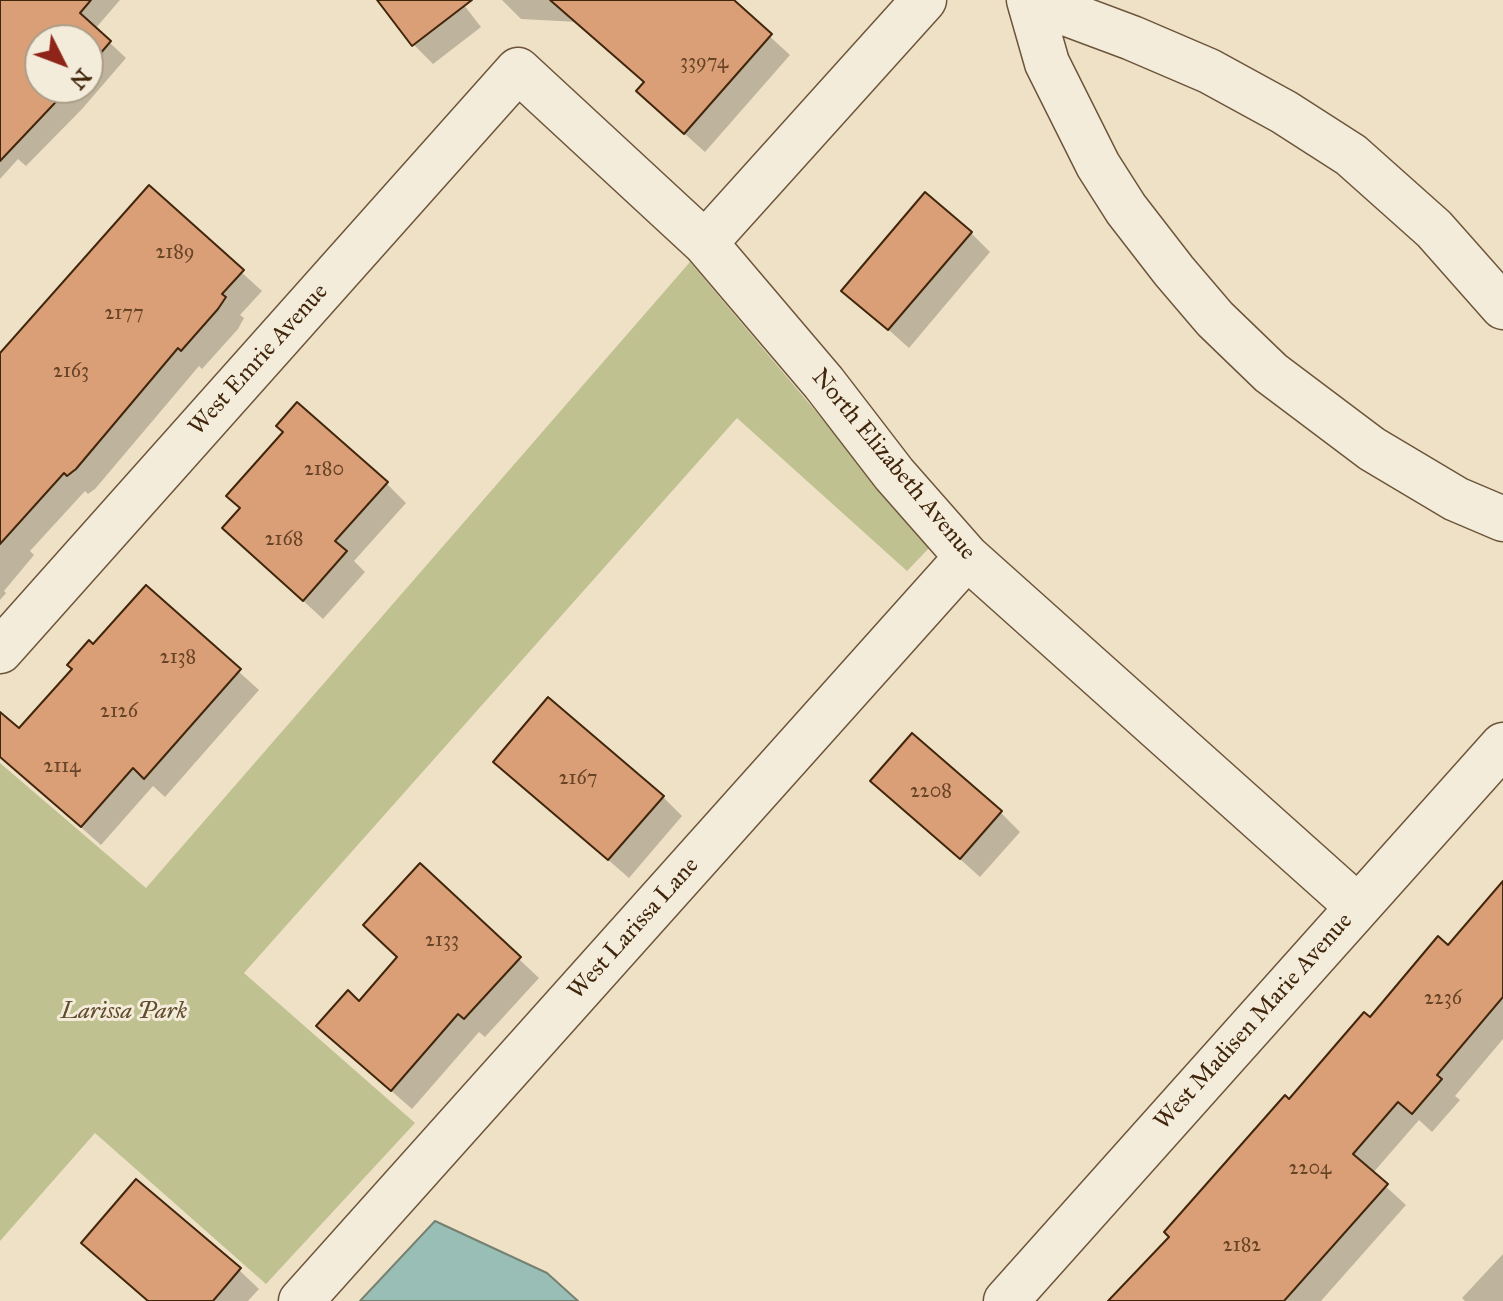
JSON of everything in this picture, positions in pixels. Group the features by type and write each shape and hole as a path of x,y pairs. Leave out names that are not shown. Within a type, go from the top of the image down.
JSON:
{"street":[{"path":"705,243 924,0"},
{"path":"1030,0 1209,71 1284,112 1351,155 1434,229 1503,307"},
{"path":"1030,0 1047,63 1098,165 1126,209 1215,319 1271,373 1372,449 1456,499 1503,519"},
{"name":"North Elizabeth Avenue","path":"518,70 705,243 815,372 894,474 967,557 1357,906"},
{"name":"West Emrie Avenue","path":"0,651 518,70"},
{"name":"West Larissa Lane","path":"301,1301 967,557"},
{"name":"West Madisen Marie Avenue","path":"1006,1301 1503,745"}],"green space":[{"name":"Larissa Park","path":"690,262 930,547 907,571 737,418 244,973 415,1123 266,1284 95,1133 0,1241 0,763 146,888"}],"water":[{"path":"435,1221 547,1273 578,1301 360,1301"}],"building":[{"path":"0,0 91,0 80,13 92,24 24,24 24,104 54,104 0,161"},
{"path":"377,0 472,0 412,46"},
{"path":"550,0 734,0 772,34 684,134 636,91 644,82"},
{"path":"104,35 111,41 104,49"},
{"path":"149,185 244,270 222,294 226,297 218,309 181,351 178,348 76,469 67,476 64,473 0,544 0,353"},
{"path":"925,192 972,232 888,330 841,291"},
{"path":"297,402 388,482 335,541 347,551 303,601 222,528 240,508 226,496 283,432 276,426"},
{"path":"146,585 241,669 144,779 133,768 81,827 0,757 0,712 19,728 72,669 67,665 89,640 93,644"},
{"path":"548,697 664,796 608,860 493,762"},
{"path":"912,733 1002,811 960,859 870,781"},
{"path":"420,863 521,957 464,1019 458,1014 391,1091 316,1026 348,990 359,1001 397,957 363,925"},
{"path":"1503,881 1503,997 1437,1075 1442,1079 1412,1114 1398,1102 1353,1154 1388,1184 1284,1301 1108,1301 1169,1237 1164,1232 1285,1095 1289,1099 1364,1012 1370,1017 1438,936 1448,945"},
{"path":"136,1179 241,1268 213,1301 148,1301 81,1243"}]}
